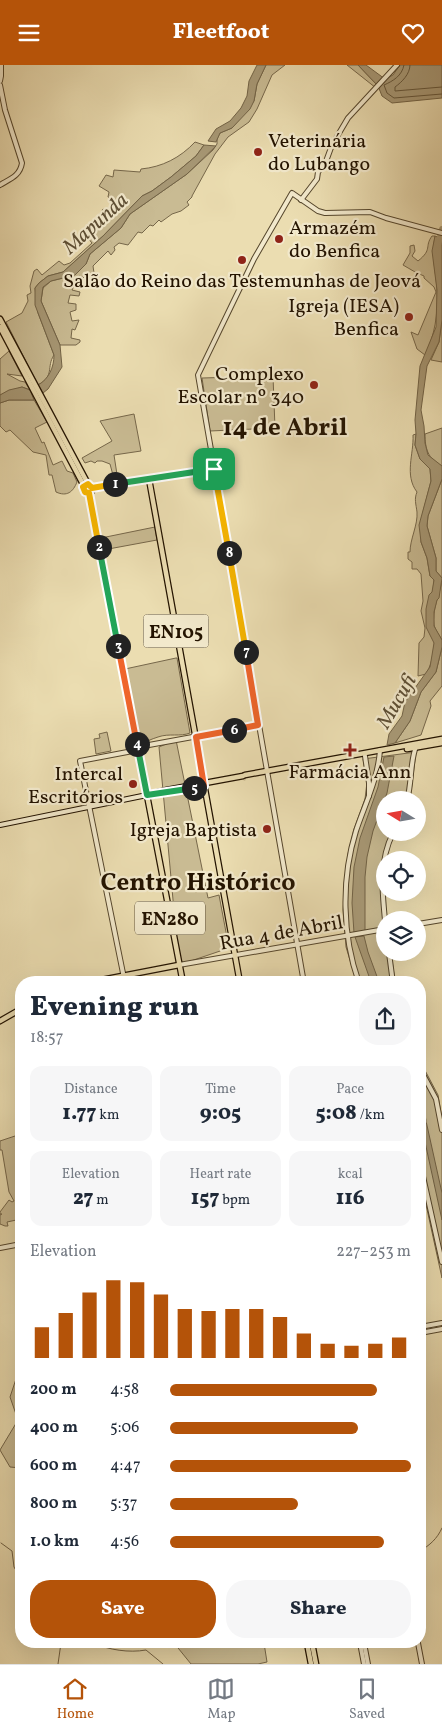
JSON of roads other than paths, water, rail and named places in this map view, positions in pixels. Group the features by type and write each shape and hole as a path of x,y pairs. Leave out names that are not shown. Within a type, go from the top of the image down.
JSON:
{"main road":[{"name":"EN105","path":"0,319 40,400 88,486 84,491 89,493 147,795"},
{"name":"EN105","path":"0,327 33,386"},
{"name":"EN105","path":"149,479 204,784"},
{"path":"89,493 91,492 88,486 149,479"},
{"path":"267,773 442,739"},
{"path":"396,749 408,749 442,743"},
{"path":"147,795 381,752"},
{"name":"EN280","path":"204,784 239,976"},
{"name":"EN280","path":"147,795 181,976"},
{"name":"Rua 4 de Abril","path":"119,976 179,965"},
{"path":"0,1021 15,1012"},
{"path":"308,1648 311,1664"},
{"path":"313,1648 316,1664"}],"street":[{"path":"0,81 2,76 1,65"},
{"path":"301,200 316,179 332,145 348,118 397,65"},
{"path":"0,85 4,110 22,163 16,176 0,185"},
{"path":"303,976 198,375 254,259 292,193 313,208 325,213 370,212 442,233"},
{"path":"149,479 214,469"},
{"path":"124,975 80,761 258,725"},
{"path":"410,791 416,747"},
{"path":"408,749 412,754 413,763"},
{"path":"357,976 350,952 348,936 346,899 348,866 357,828 375,782 381,752"},
{"path":"365,756 369,783 368,801"},
{"path":"0,825 147,795"},
{"path":"384,911 382,874 386,850 390,841"},
{"path":"426,922 442,919"},
{"name":"Rua 4 de Abril","path":"179,965 376,931"},
{"path":"391,961 392,976"},
{"path":"426,1080 436,1099 442,1131"},
{"path":"426,1190 442,1262"},
{"path":"0,1248 15,1245"},
{"path":"426,1326 442,1323"},
{"path":"426,1332 442,1329"},
{"path":"361,1648 364,1664"},
{"path":"365,1648 368,1664"},
{"path":"419,1648 422,1664"}],"water":[{"path":"257,65 266,65 257,84 254,101 250,109 232,128 220,133 216,142 208,141 216,129 230,121 241,108 247,96 249,81"},
{"path":"358,65 366,65 385,79 393,75 400,65 442,65 442,98 392,103 382,96 378,86"},
{"path":"204,145 216,146 187,174 130,214 121,228 90,254 86,264 75,275 51,281 43,287 41,301 60,345 62,367 48,389 43,393 38,385 50,372 54,355 35,305 35,288 48,276 63,272 103,236 142,196 171,177 196,156"},
{"path":"435,236 442,239 442,320 439,342 427,366 421,410 428,455 442,466 442,479 428,516 427,526 436,558 436,571 442,578 439,598 434,612 434,626 442,640 442,647 436,672 421,692 410,721 395,743 387,745 389,734 402,716 405,702 430,667 434,643 426,627 426,609 434,580 430,576 427,558 421,542 419,525 431,481 430,469 420,459 415,445 415,420 420,366 436,327 437,290 432,251"},
{"path":"22,387 30,390 34,400 9,400 0,403 0,395 9,390"},
{"path":"394,756 387,791 377,791 378,787 384,757"},
{"path":"376,793 376,823 367,857 365,877 365,931 354,933 352,903 354,867 360,838"},
{"path":"364,936 377,976 369,976 355,937"},
{"path":"426,1121 442,1193 442,1220 426,1147"}],"waterway":[{"name":"Mucufi","path":"438,245 442,229"},
{"path":"426,1547 433,1541 442,1528"},
{"path":"1,1543 12,1551 15,1569"},
{"path":"58,1664 60,1648"},
{"path":"110,1648 133,1651 146,1650 163,1664"}],"place":[{"name":"Veterinária do Lubango","path":"258,152"},
{"name":"Armazém do Benfica","path":"279,239"},
{"name":"Salão do Reino das Testemunhas de Jeová","path":"242,260"},
{"name":"Igreja (IESA) Benfica","path":"409,317"},
{"name":"Complexo Escolar nº 340","path":"314,385"},
{"name":"Farmácia Ann","path":"350,750"},
{"name":"Intercal Escritórios","path":"133,784"},
{"name":"Igreja Baptista","path":"267,829"}],"district":[{"name":"14 de Abril","path":"285,426"},
{"name":"Centro Histórico","path":"198,881"}],"water label":[{"name":"Mapunda","path":"95,223"}]}
